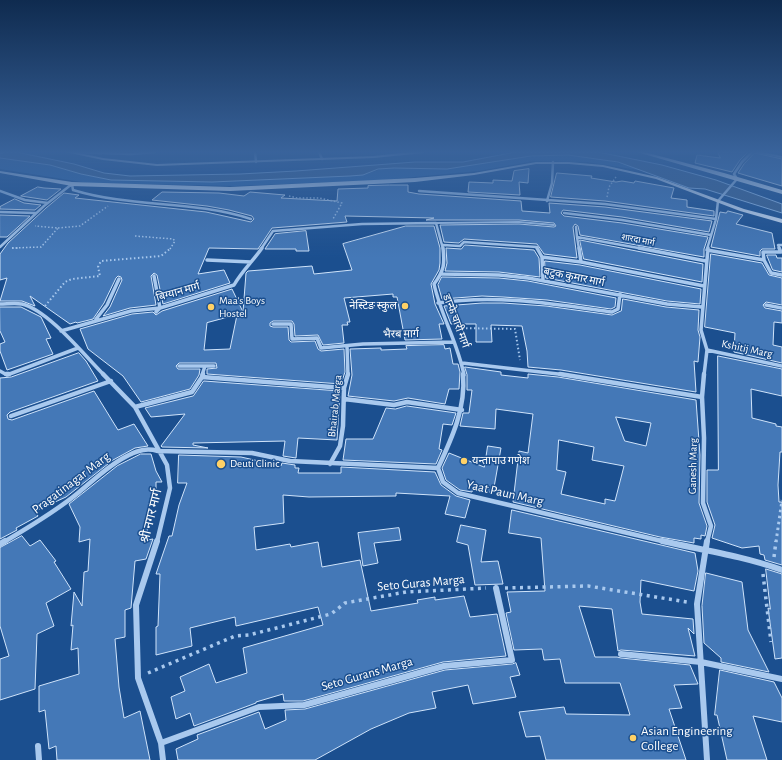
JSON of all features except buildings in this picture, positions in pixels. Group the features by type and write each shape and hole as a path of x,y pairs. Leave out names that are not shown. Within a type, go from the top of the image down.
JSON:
{"main road":[{"path":"182,187 230,189 282,187"},
{"path":"686,187 719,199 754,214 782,221"},
{"path":"763,187 782,192"}],"street":[{"path":"0,247 36,213 68,187"},
{"path":"73,187 73,190 79,192 111,199 213,209 251,219"},
{"path":"547,201 551,187"},
{"path":"719,199 729,187"},
{"path":"0,191 25,200 48,203"},
{"path":"419,191 605,204 716,219"},
{"name":"Ganesh Marg","path":"707,760 697,604 705,551 711,526 703,503 704,438 702,397 707,350 701,330 707,250 716,219 719,199"},
{"path":"0,212 36,213"},
{"path":"564,213 622,220 711,235"},
{"path":"337,225 436,223"},
{"name":"डान्फे चारी मार्ग","path":"436,223 443,245 442,274 434,284 438,303 462,363 465,392 462,410 452,438 438,468"},
{"name":"बिग्यान मार्ग","path":"61,331 94,320 131,311 160,308 234,285 242,271 252,262 273,231 300,230 337,225"},
{"path":"576,227 581,262"},
{"name":"शारदा मार्ग","path":"577,237 706,261"},
{"path":"0,239 7,239"},
{"path":"443,245 460,246 464,242 537,247 542,257 543,280"},
{"path":"782,245 778,245 781,252 764,252 764,260 771,273 782,275"},
{"path":"707,250 764,260"},
{"path":"542,257 581,262 704,286"},
{"path":"207,260 252,262"},
{"name":"बटुक कुमार मार्ग","path":"442,274 510,275 620,294 667,304 702,307"},
{"path":"154,276 160,308 156,312"},
{"path":"94,320 103,313 109,304 119,279"},
{"path":"438,303 458,300 522,300 612,312 618,309 620,294"},
{"name":"श्री नगर मार्ग","path":"0,304 21,304 40,312 61,331 135,407 167,465 170,488 160,533 136,605 138,678 161,743 163,760"},
{"path":"766,305 782,308"},
{"name":"भैरब मार्ग","path":"273,324 291,324 292,339 316,338 321,348 363,344 454,342"},
{"name":"Bhairab Marga","path":"330,464 340,446 343,426 344,388 348,377 348,346"},
{"path":"0,371 7,375 78,348"},
{"name":"Kshitij Marg","path":"707,350 782,366"},
{"path":"462,363 521,369 629,384 702,397"},
{"path":"179,366 214,366"},
{"path":"135,407 192,392 202,377 205,366"},
{"path":"202,377 344,388"},
{"path":"11,416 111,381"},
{"path":"344,399 394,405 407,402 462,410"},
{"name":"Pragatinagar Marg","path":"0,544 39,521 128,455 148,448 158,451"},
{"path":"158,451 252,453 290,461 438,468"},
{"name":"Yaat Paun Marg","path":"438,468 443,482 458,493 705,551 723,553 761,562 782,570"},
{"name":"Seto Gurans Marga","path":"161,743 259,707 304,705 444,666 512,660 496,588"},
{"path":"621,654 701,662 782,679"},
{"path":"38,746 39,760"}],"lane":[{"path":"436,223 519,222 554,225"}],"path":[{"path":"605,204 609,187"},
{"path":"283,194 296,198 310,197 342,203 333,218 337,225"},
{"path":"23,226 58,228 80,226 114,202 111,199"},
{"path":"6,248 41,247 58,228"},
{"path":"40,312 67,280 88,279 100,276 98,267 101,261 161,256 172,247 175,241 173,239 135,236"},
{"path":"447,328 515,329 521,369"},
{"path":"773,567 782,500"},
{"path":"761,562 771,642"},
{"name":"Seto Guras Marga","path":"138,678 235,636 249,635 331,614 345,603 406,592 588,586 697,604"}],"shaded area":[{"path":"688,187 737,187 782,204 782,213 705,189"}],"place":[{"name":"नेस्टिङ स्कुल","path":"405,306"},
{"name":"Maa's Boys Hostel","path":"211,307"},
{"name":"यन्तापाउ गणेश","path":"464,461"},
{"name":"Deuti Clinic","path":"221,464"},
{"name":"Asian Engineering College","path":"633,738"}]}
